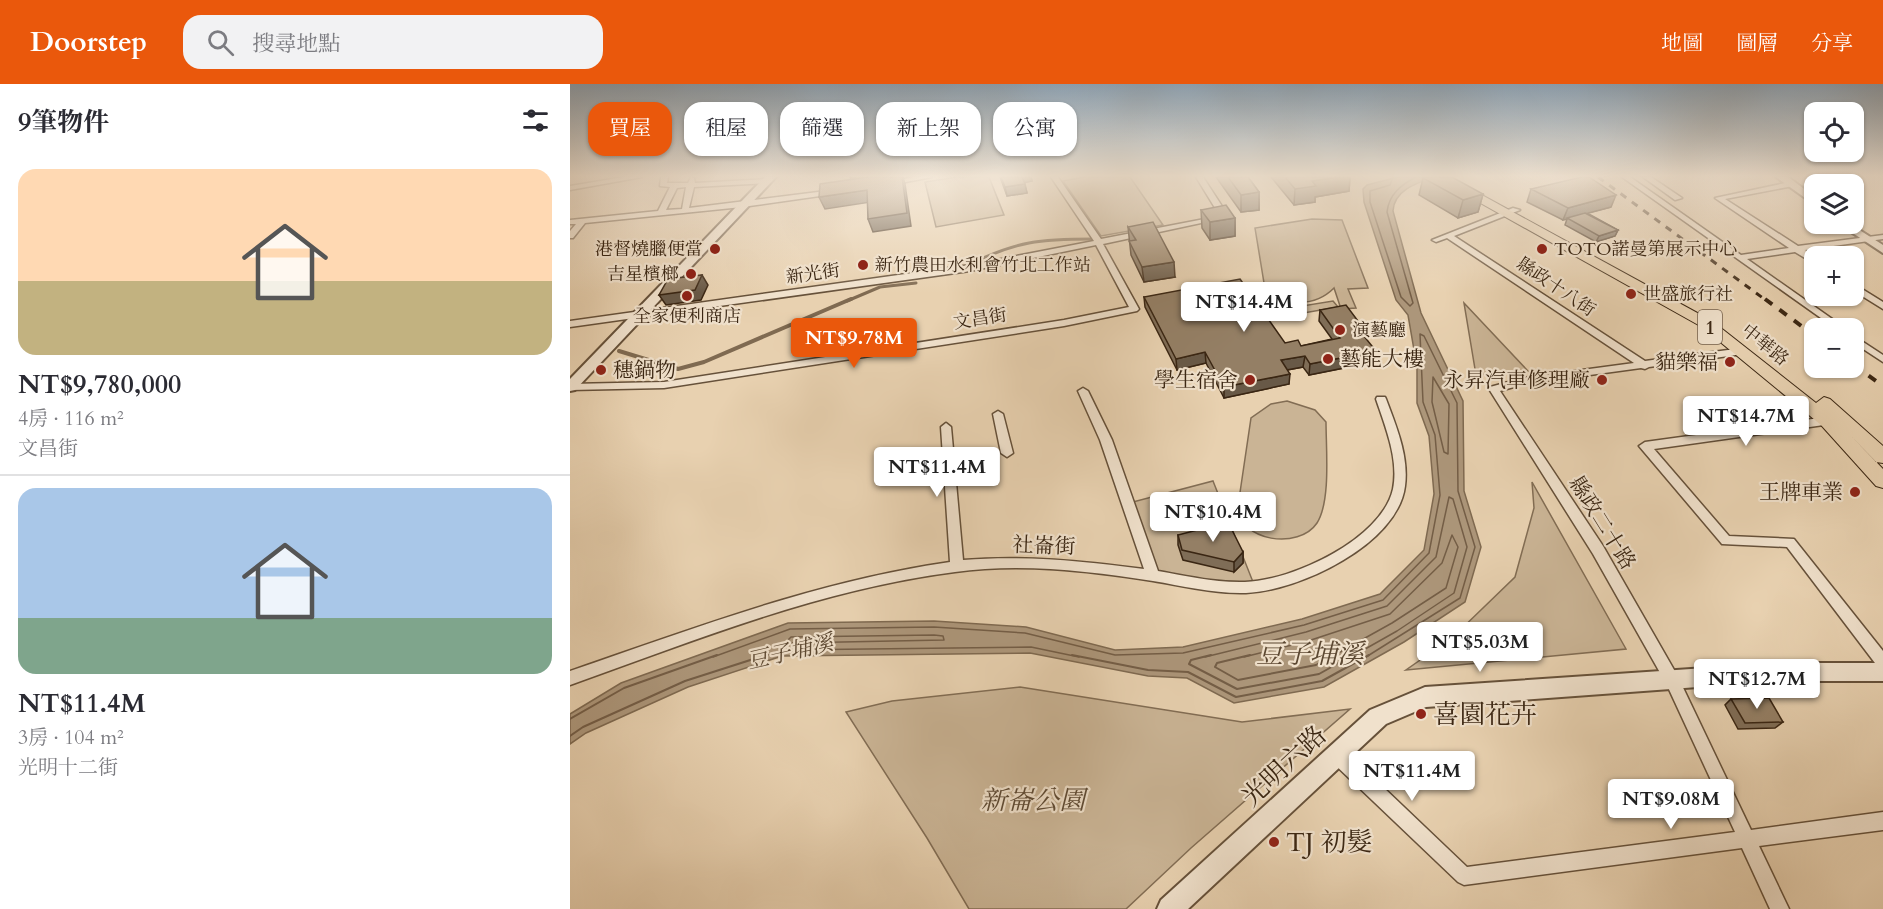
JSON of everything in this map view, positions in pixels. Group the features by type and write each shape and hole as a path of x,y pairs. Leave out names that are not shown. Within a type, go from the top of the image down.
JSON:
{"main road":[{"name":"中華路","path":"1518,216 1707,324 1883,457"},
{"name":"中華路","path":"1519,216 1714,318 1835,420 1883,481"}],"street":[{"path":"570,222 636,216"},
{"path":"570,387 732,216"},
{"name":"文昌街","path":"570,387 664,385 1134,309 1098,241 1080,216"},
{"name":"新光街","path":"570,324 970,268 1226,217 1225,216"},
{"path":"1436,240 1503,216"},
{"path":"1681,216 1826,318"},
{"path":"1745,216 1804,255"},
{"path":"570,236 582,221"},
{"path":"1858,234 1883,250"},
{"name":"縣政十八街","path":"1449,236 1645,366"},
{"path":"1741,257 1798,251 1883,237"},
{"path":"1864,294 1883,306"},
{"path":"1864,346 1883,359"},
{"name":"縣政二十路","path":"1743,351 1523,381 1494,389 1598,550 1672,680 1780,909"},
{"path":"1083,391 1106,440 1153,576"},
{"name":"社崙街","path":"570,678 777,605 866,581 957,566 1062,564 1204,584 1255,587 1324,565 1350,550 1391,513 1399,491 1398,459 1392,429 1381,399"},
{"path":"998,414 1007,453"},
{"path":"1835,420 1645,446 1726,541 1790,542 1883,662"},
{"path":"946,427 957,566"},
{"name":"光明六路","path":"1170,909 1378,717 1425,697 1781,672 1883,672"},
{"path":"1336,754 1464,876 1883,821"}],"green space":[{"path":"933,216 1001,216 936,227"},
{"path":"1087,216 1156,216 1163,225 1101,236"},
{"path":"1312,219 1342,220 1368,288 1348,289 1356,308 1341,309 1334,288 1318,299 1300,302 1282,299 1265,289 1255,228"},
{"path":"1333,301 1338,307 1275,318 1271,311"},
{"path":"1464,303 1528,371 1476,375"},
{"path":"1287,401 1315,410 1326,422 1327,460 1324,502 1317,523 1297,537 1284,539 1271,538 1248,528 1241,518 1238,506 1251,418 1271,404"},
{"path":"1213,481 1255,587 1153,576 1129,503"},
{"path":"1532,482 1626,649 1406,670 1453,637 1515,577 1534,508"},
{"name":"新崙公園","path":"1020,687 1242,722 1350,709 1191,848 1126,909 969,909 927,838 846,712 892,701"}],"water":[{"name":"豆子埔溪","path":"1368,216 1394,216 1421,313 1463,401 1464,491 1481,547 1465,602 1404,642 1324,687 1234,703 1187,678 1148,676 1030,653 782,656 688,687 586,733 570,744 570,714 621,683 788,623 934,621 1026,627 1115,650 1183,647 1302,619 1380,594 1424,550 1434,494 1429,436 1417,403 1417,367 1408,315 1396,300"}],"building":[{"path":"868,216 891,216 868,219"},
{"path":"1205,216 1233,216 1235,218 1210,222"},
{"path":"1590,216 1618,230 1599,236 1567,218"},
{"path":"1153,222 1174,262 1142,267 1129,241 1136,240 1128,227"},
{"path":"702,275 695,290 659,295 668,279"},
{"path":"1240,279 1285,343 1298,340 1301,346 1340,338 1320,310 1346,305 1364,329 1359,330 1376,351 1310,364 1305,356 1281,360 1290,374 1224,387 1205,352 1176,359 1144,297"},
{"path":"1228,522 1243,552 1234,562 1182,550 1178,535"},
{"path":"1769,698 1783,722 1745,723 1731,699"}],"waterway":[{"path":"968,265 1001,251 1029,243 1093,239"},
{"path":"847,301 880,287 916,283"},
{"path":"619,351 678,369 704,362 851,299"}],"railway":[{"path":"1650,216 1767,301"},
{"path":"1765,299 1804,328"},
{"path":"1864,372 1883,386"}],"place":[{"name":"港督燒臘便當","path":"715,249"},
{"name":"TOTO諾曼第展示中心","path":"1542,249"},
{"name":"新竹農田水利會竹北工作站","path":"863,265"},
{"name":"吉星檳榔","path":"691,274"},
{"name":"世盛旅行社","path":"1631,294"},
{"name":"全家便利商店","path":"687,296"},
{"name":"演藝廳","path":"1340,330"},
{"name":"藝能大樓","path":"1328,359"},
{"name":"貓樂福","path":"1730,362"},
{"name":"穗鍋物","path":"601,370"},
{"name":"學生宿舍","path":"1250,380"},
{"name":"永昇汽車修理廠","path":"1602,380"},
{"name":"王牌車業","path":"1855,492"},
{"name":"喜園花卉","path":"1421,714"},
{"name":"TJ 初髮","path":"1274,842"}]}
